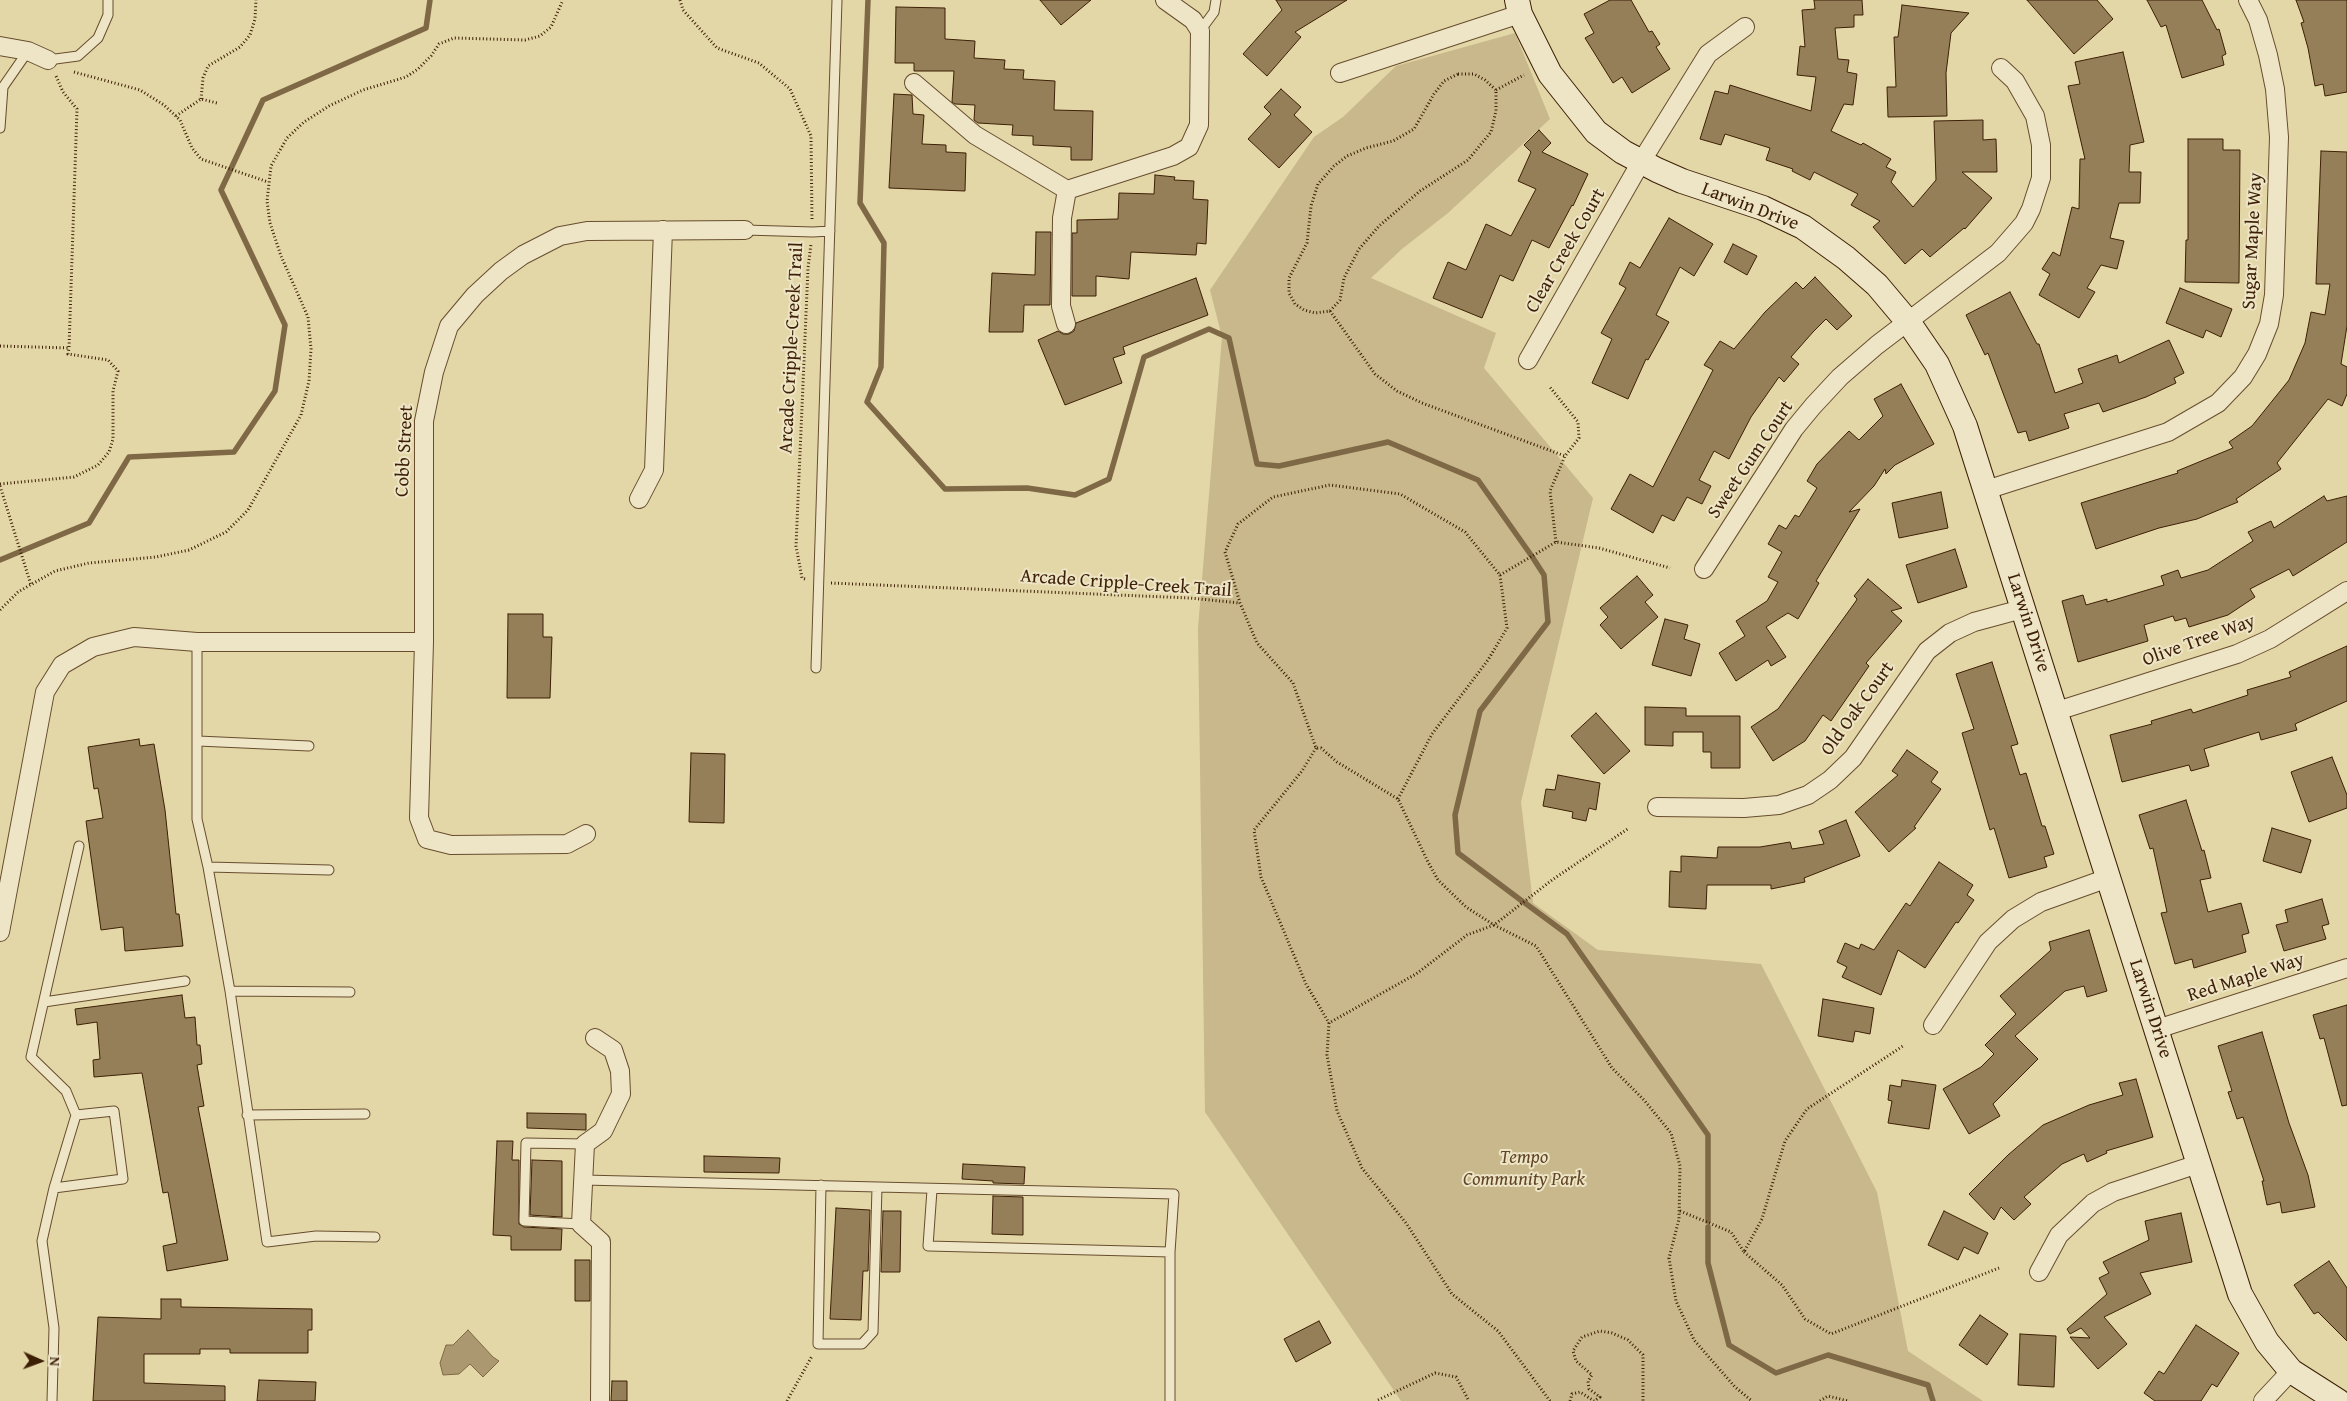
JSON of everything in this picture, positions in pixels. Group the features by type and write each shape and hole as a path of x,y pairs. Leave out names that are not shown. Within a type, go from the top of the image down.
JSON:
{"street":[{"path":"914,83 975,135 1067,190 1173,156 1189,147 1199,125 1200,31 1193,20 1165,0"},
{"name":"Sugar Maple Way","path":"1986,490 2168,432 2218,403 2242,377 2257,354 2269,324 2274,294 2279,137 2275,89 2268,55 2258,20 2248,0"},
{"path":"1340,73 1519,7"},
{"name":"Larwin Drive","path":"1519,7 1550,74 1596,132 1641,162 1682,181 1762,208 1803,227 1846,258 1877,285 1909,323 1937,364 1965,426 1986,490 2022,609 2057,711 2240,1294 2267,1342 2291,1371 2338,1401"},
{"name":"Clear Creek Court","path":"1528,360 1641,162 1708,54 1745,27"},
{"path":"0,46 28,51 48,60"},
{"name":"Sweet Gum Court","path":"1704,569 1794,429 1840,378 1877,345 1909,323 1998,253 2011,240 2031,210 2041,178 2041,145 2035,116 2015,81 2001,68"},
{"path":"1066,324 1061,306 1062,218 1067,190"},
{"path":"638,499 654,470 663,230"},
{"name":"Cobb Street","path":"586,834 567,844 450,845 427,839 419,818 424,642 424,421 434,372 449,326 475,295 501,271 523,255 560,236 587,231 745,230"},
{"name":"Olive Tree Way","path":"2057,711 2237,654 2270,639 2347,591"},
{"name":"Old Oak Court","path":"1657,807 1744,808 1779,805 1808,795 1830,780 1853,758 1928,650 1950,633 1974,622 2022,609"},
{"path":"0,932 45,692 62,665 93,646 134,637 198,642 424,642"},
{"path":"1933,1025 1988,942 2013,919 2041,902 2108,878"},
{"name":"Red Maple Way","path":"2157,1029 2347,968"},
{"path":"595,1038 613,1050 620,1071 621,1094 603,1131 585,1144 581,1224 601,1242 600,1401"},
{"path":"2039,1272 2059,1235 2093,1203 2113,1192 2198,1164"},
{"path":"2263,1401 2291,1371"}],"lane":[{"path":"48,60 78,56 98,38 108,15 108,0"},
{"path":"816,668 837,0"},
{"path":"1200,31 1214,12 1216,0"},
{"path":"0,128 3,87 28,51"},
{"path":"745,230 830,231"},
{"path":"198,642 197,819 208,867 230,991 266,1242 316,1236 375,1237"},
{"path":"198,741 309,746"},
{"path":"52,1401 54,1328 42,1241 54,1188 76,1115 66,1091 31,1058 79,846"},
{"path":"208,867 329,870"},
{"path":"44,1002 185,981"},
{"path":"230,991 350,992"},
{"path":"54,1188 124,1179 114,1111 76,1115"},
{"path":"247,1115 364,1114"},
{"path":"581,1224 524,1221 526,1143 585,1144"},
{"path":"583,1180 821,1185 932,1190 1174,1194 1170,1252 1170,1401"},
{"path":"821,1185 818,1344 862,1344 873,1332 877,1187"},
{"path":"932,1190 928,1246 1170,1252"}],"path":[{"path":"201,99 203,78 208,66 240,47 250,35 255,19 256,0"},
{"path":"0,610 18,592 55,571 89,562 156,557 188,550 226,532 248,510 301,415 309,381 311,349 308,317 281,256 270,222 267,201 271,166 286,138 304,122 363,90 406,77 432,56 439,44 454,38 525,40 540,36 551,27 563,0"},
{"name":"Arcade Cripple-Creek Trail","path":"680,0 683,10 718,48 759,63 790,89 812,136 813,232 808,268 796,546 802,578 819,582 1190,598 1240,603 1257,643 1293,683 1316,748"},
{"path":"48,60 74,72 140,90 164,104 180,120 192,148 201,159 268,182"},
{"path":"31,584 0,485 74,478 98,465 109,452 113,439 113,391 118,371 108,360 68,354 70,348 77,109 63,92 48,60"},
{"path":"1458,74 1474,74 1486,80 1496,90 1496,111 1491,132 1468,160 1420,191 1378,226 1359,249 1344,278 1340,300 1330,311 1316,313 1304,310 1295,304 1289,293 1289,278 1307,244 1311,206 1318,184 1334,166 1347,156 1366,148 1393,141 1414,129 1434,94 1444,81 1458,74"},
{"path":"1496,90 1524,75"},
{"path":"176,116 201,99 217,103"},
{"path":"1330,311 1375,374 1397,391 1422,403 1565,456"},
{"path":"0,346 70,348"},
{"path":"1549,386 1578,422 1579,438 1565,456 1550,491 1556,542"},
{"path":"1240,603 1225,552 1238,524 1273,497 1330,484 1400,494 1465,532 1500,575 1507,628 1488,660 1432,734 1398,799"},
{"path":"1500,575 1556,542 1599,548 1670,568"},
{"path":"1550,1401 1498,1331 1452,1294 1406,1223 1362,1168 1337,1111 1327,1055 1329,1023 1306,984 1261,877 1254,830 1302,771 1316,748 1321,748 1337,762 1398,799 1438,880 1466,907 1494,925 1536,946 1612,1068 1644,1100 1671,1133 1680,1166 1680,1211 1669,1258 1676,1301 1694,1340 1735,1387 1752,1401"},
{"path":"1329,1023 1416,974 1467,935 1494,925 1552,880 1629,828"},
{"path":"1744,1252 1762,1219 1785,1141 1807,1110 1902,1046"},
{"path":"1680,1211 1731,1232 1744,1252 1782,1284 1805,1319 1832,1334 2000,1268"},
{"path":"1570,1401 1572,1394 1580,1392 1594,1401 1600,1397 1589,1389 1588,1381 1592,1375 1576,1361 1573,1351 1582,1337 1600,1331 1612,1333 1628,1340 1643,1355 1643,1401"},
{"path":"787,1401 818,1344"},
{"path":"1378,1400 1435,1373 1456,1377 1469,1401"},
{"path":"1820,1401 1828,1396 1848,1401"}],"green space":[{"name":"Tempo Community Park","path":"1515,33 1550,119 1448,213 1402,249 1371,278 1496,333 1484,368 1593,498 1521,802 1533,903 1598,950 1761,964 1877,1192 1908,1351 1983,1401 1401,1401 1205,1112 1198,628 1222,337 1210,290 1314,137 1343,117 1396,66"}],"shaded area":[{"path":"468,1330 499,1361 483,1377 470,1364 459,1374 443,1375 440,1363 446,1345 453,1345"}],"building":[{"path":"1040,0 1091,0 1061,25"},
{"path":"1276,0 1347,0 1295,32 1301,37 1267,76 1243,54 1282,10"},
{"path":"1610,0 1631,0 1649,32 1652,31 1660,44 1656,47 1670,69 1632,93 1622,77 1613,83 1585,38 1594,33 1584,14"},
{"path":"1814,0 1862,0 1863,15 1854,15 1854,27 1835,28 1838,59 1849,60 1847,72 1857,74 1853,105 1844,104 1831,131 1861,145 1863,143 1891,159 1886,167 1896,172 1891,182 1913,207 1936,180 1934,121 1983,120 1983,140 1996,139 1997,172 1962,172 1992,198 1965,229 1930,257 1922,249 1905,264 1873,227 1880,221 1851,205 1858,194 1814,172 1810,180 1792,171 1793,169 1766,160 1770,148 1725,134 1721,145 1700,139 1715,91 1728,94 1730,85 1811,111 1816,77 1797,75 1800,46 1805,47 1802,10 1815,9"},
{"path":"2027,0 2097,0 2113,19 2074,54"},
{"path":"2147,0 2202,0 2217,30 2219,29 2226,54 2222,56 2224,65 2182,78 2166,25 2161,27"},
{"path":"2296,0 2347,0 2347,92 2325,96 2323,84 2315,86 2301,23 2304,22"},
{"path":"1902,5 1969,13 1951,33 1946,73 1947,116 1888,117 1887,87 1896,87 1894,37 1898,37"},
{"path":"896,7 945,8 945,39 975,41 974,58 1005,60 1004,69 1024,70 1023,79 1055,81 1054,110 1093,111 1092,160 1071,160 1071,147 1033,145 1033,136 1012,135 1013,125 978,123 974,120 975,105 955,104 952,102 954,71 914,71 914,63 895,63"},
{"path":"2123,52 2144,142 2130,145 2129,172 2141,172 2140,203 2119,203 2110,238 2124,241 2117,269 2101,265 2087,288 2095,292 2079,318 2039,295 2050,274 2042,269 2053,252 2060,256 2072,207 2079,209 2080,159 2085,159 2068,86 2080,84 2075,62"},
{"path":"1281,89 1301,107 1294,115 1312,132 1279,168 1248,139 1271,114 1264,107"},
{"path":"894,94 912,95 913,114 924,115 922,144 946,145 946,152 966,153 965,191 889,188"},
{"path":"1539,130 1551,143 1542,152 1588,174 1573,206 1549,248 1532,240 1513,281 1500,275 1482,318 1433,298 1448,262 1466,270 1486,224 1511,236 1536,189 1518,181 1531,152 1524,145"},
{"path":"2188,139 2223,139 2223,150 2240,150 2239,283 2185,282 2186,240 2188,240"},
{"path":"2321,151 2347,152 2347,326 2341,364 2347,367 2347,394 2342,406 2328,399 2277,463 2281,469 2236,499 2238,502 2197,519 2159,528 2096,549 2081,503 2178,473 2177,471 2233,448 2229,442 2252,426 2289,380 2305,343 2311,312 2325,315 2330,284 2316,284"},
{"path":"1155,175 1175,177 1174,180 1194,181 1193,199 1208,200 1206,244 1197,243 1196,255 1131,252 1129,279 1096,276 1096,296 1072,296 1072,233 1077,233 1077,220 1118,219 1119,193 1154,194"},
{"path":"1669,218 1713,244 1694,276 1680,267 1656,315 1669,322 1648,360 1646,359 1628,399 1592,383 1612,339 1601,333 1626,288 1619,284 1630,262 1640,268"},
{"path":"1036,232 1051,232 1050,305 1024,305 1023,332 989,332 992,273 1035,275"},
{"path":"1733,244 1757,256 1747,275 1724,262"},
{"path":"1815,277 1852,316 1837,330 1826,319 1791,357 1799,364 1784,382 1779,377 1751,417 1729,459 1714,451 1699,480 1711,486 1702,504 1687,497 1674,521 1662,515 1653,533 1611,509 1630,474 1653,487 1713,370 1704,365 1720,341 1734,349 1765,312 1796,282 1803,289"},
{"path":"1196,278 1208,315 1123,347 1125,354 1113,358 1122,383 1065,405 1038,340 1058,331 1063,334 1069,334 1074,331 1076,323"},
{"path":"2180,288 2232,309 2221,337 2206,330 2203,338 2166,323"},
{"path":"2010,292 2037,344 2039,344 2055,393 2083,383 2078,369 2117,355 2119,363 2169,340 2184,373 2174,378 2176,383 2146,397 2103,412 2099,403 2064,414 2069,428 2029,441 2026,431 2018,433 1988,353 1985,355 1966,315"},
{"path":"1901,384 1934,444 1895,465 1886,474 1885,469 1874,486 1849,512 1860,509 1816,581 1819,583 1798,619 1788,613 1766,627 1786,657 1771,666 1768,660 1736,681 1719,653 1745,636 1736,621 1767,601 1778,582 1768,577 1782,552 1768,544 1779,525 1786,529 1795,515 1799,517 1817,488 1807,481 1817,464 1849,431 1859,440 1883,416 1874,399"},
{"path":"1941,492 1948,528 1899,538 1892,503"},
{"path":"2324,496 2327,501 2347,496 2347,542 2293,576 2289,569 2250,589 2255,597 2228,615 2189,627 2186,618 2175,621 2173,616 2144,625 2148,641 2078,662 2062,601 2083,595 2086,605 2107,599 2107,602 2164,585 2161,576 2178,570 2181,578 2208,570 2253,541 2248,532 2271,521 2274,528"},
{"path":"1955,549 1967,587 1918,603 1906,565"},
{"path":"1637,576 1653,595 1645,602 1658,617 1621,649 1600,625 1608,617 1600,608"},
{"path":"1868,579 1902,608 1891,611 1902,621 1866,663 1869,666 1831,721 1823,715 1805,741 1773,761 1751,727 1778,709 1856,601 1857,599 1854,596"},
{"path":"508,614 543,614 543,637 552,637 550,698 507,698"},
{"path":"1665,619 1688,625 1684,639 1700,644 1691,676 1652,665"},
{"path":"2347,646 2347,701 2295,724 2297,730 2261,740 2259,732 2204,749 2209,766 2191,771 2189,765 2122,782 2110,735 2152,724 2151,721 2191,709 2193,713 2248,695 2247,690 2291,677 2289,672"},
{"path":"1992,662 2018,744 2011,746 2020,775 2026,773 2042,826 2045,826 2054,854 2044,857 2047,867 2009,878 1994,828 1990,830 1962,733 1974,729 1956,674"},
{"path":"1645,707 1686,708 1686,716 1740,716 1740,768 1711,768 1711,752 1703,752 1703,732 1673,732 1673,746 1645,745"},
{"path":"1596,713 1630,751 1604,774 1571,736"},
{"path":"139,739 140,746 154,744 165,810 176,914 179,914 183,946 125,951 123,927 101,930 86,821 103,818 98,788 94,789 88,747"},
{"path":"1907,750 1938,772 1931,782 1941,789 1914,827 1916,828 1889,852 1855,812 1898,775 1892,771"},
{"path":"691,753 725,754 724,823 689,822"},
{"path":"2332,757 2347,795 2347,808 2309,822 2291,772"},
{"path":"1558,775 1600,783 1596,810 1589,808 1586,821 1572,818 1573,812 1543,806 1546,789 1555,790"},
{"path":"2186,800 2202,851 2204,850 2211,878 2200,880 2208,912 2241,903 2249,933 2242,935 2246,952 2194,968 2192,959 2175,964 2161,913 2167,912 2153,848 2150,849 2139,815"},
{"path":"1846,820 1860,856 1804,878 1805,882 1771,889 1771,885 1707,885 1706,909 1669,907 1670,871 1681,872 1681,856 1717,858 1718,847 1760,847 1790,842 1792,849 1824,844 1819,831"},
{"path":"2272,828 2311,840 2301,873 2263,861"},
{"path":"1939,862 1973,885 1967,895 1974,900 1958,923 1956,922 1925,968 1898,950 1881,995 1842,977 1847,967 1837,962 1845,943 1859,949 1861,944 1874,950 1906,903 1910,906"},
{"path":"2322,899 2329,924 2322,926 2326,939 2284,951 2276,925 2288,922 2285,910"},
{"path":"2089,930 2107,991 2087,997 2084,986 2065,991 2015,1036 2038,1059 1993,1104 2000,1116 1969,1134 1943,1089 1981,1067 1994,1054 1985,1045 2016,1014 2000,996 2051,950 2049,942"},
{"path":"182,995 185,1018 195,1017 197,1045 200,1045 202,1064 197,1065 204,1106 198,1107 228,1260 167,1271 163,1246 177,1243 168,1192 163,1193 142,1073 94,1077 93,1060 100,1059 97,1022 77,1025 75,1009"},
{"path":"1823,999 1874,1008 1870,1034 1855,1031 1853,1042 1818,1036"},
{"path":"2347,1005 2347,1105 2342,1106 2324,1038 2320,1039 2313,1015"},
{"path":"2262,1032 2289,1123 2308,1175 2315,1207 2282,1213 2280,1202 2267,1205 2262,1181 2264,1181 2243,1117 2237,1119 2228,1092 2232,1091 2218,1046"},
{"path":"2136,1079 2153,1137 2106,1151 2107,1153 2087,1162 2084,1154 2062,1164 2024,1197 2031,1204 2014,1220 2001,1207 1994,1220 1969,1194 2008,1155 2043,1125 2089,1105 2123,1095 2119,1083"},
{"path":"1902,1080 1936,1085 1929,1129 1888,1123 1892,1101 1888,1100 1890,1085 1901,1087"},
{"path":"527,1113 586,1114 586,1130 527,1128"},
{"path":"497,1141 513,1141 512,1160 519,1160 519,1224 524,1227 562,1229 561,1250 511,1250 511,1236 493,1235"},
{"path":"704,1156 780,1158 779,1173 704,1172"},
{"path":"532,1160 562,1161 562,1217 530,1215"},
{"path":"963,1164 1025,1167 1024,1184 962,1179"},
{"path":"993,1196 1023,1197 1023,1235 992,1234"},
{"path":"836,1208 870,1210 868,1271 863,1271 861,1320 830,1319"},
{"path":"883,1211 901,1211 900,1272 881,1272"},
{"path":"1944,1211 1988,1233 1978,1254 1964,1247 1958,1260 1928,1245"},
{"path":"2181,1213 2192,1262 2140,1273 2151,1294 2104,1317 2127,1344 2098,1369 2070,1337 2090,1338 2081,1328 2070,1334 2067,1329 2107,1294 2099,1278 2109,1273 2103,1262 2149,1240 2145,1221"},
{"path":"575,1260 590,1260 590,1301 575,1301"},
{"path":"2329,1261 2347,1288 2347,1341 2318,1312 2314,1314 2294,1285"},
{"path":"161,1299 181,1299 181,1307 312,1309 312,1330 308,1330 308,1353 230,1353 230,1349 200,1349 200,1354 144,1354 144,1383 225,1386 225,1401 93,1401 98,1317 161,1319"},
{"path":"1980,1315 2008,1334 1987,1365 1959,1345"},
{"path":"1319,1321 1331,1343 1296,1362 1284,1339"},
{"path":"2196,1325 2239,1353 2217,1387 2212,1384 2201,1401 2155,1401 2144,1393 2159,1371 2164,1374"},
{"path":"2020,1334 2056,1336 2054,1387 2018,1385"},
{"path":"259,1380 316,1382 315,1401 257,1401"},
{"path":"612,1381 627,1381 627,1401 611,1401"}],"waterway":[{"path":"0,560 89,523 129,457 234,452 275,391 285,325 221,190 263,100 426,28 430,0"},
{"path":"868,0 860,203 884,243 881,367 867,402 945,489 1027,488 1075,495 1109,479 1144,357 1209,329 1229,338 1257,464 1279,466 1388,442 1478,480 1531,555"},
{"path":"1522,901 1458,853 1455,815 1480,711 1548,622 1544,575 1533,558"},
{"path":"1525,903 1567,934 1708,1135 1708,1221"},
{"path":"1708,1227 1708,1263 1729,1345 1776,1373 1828,1355 1928,1385 1933,1401"}]}
